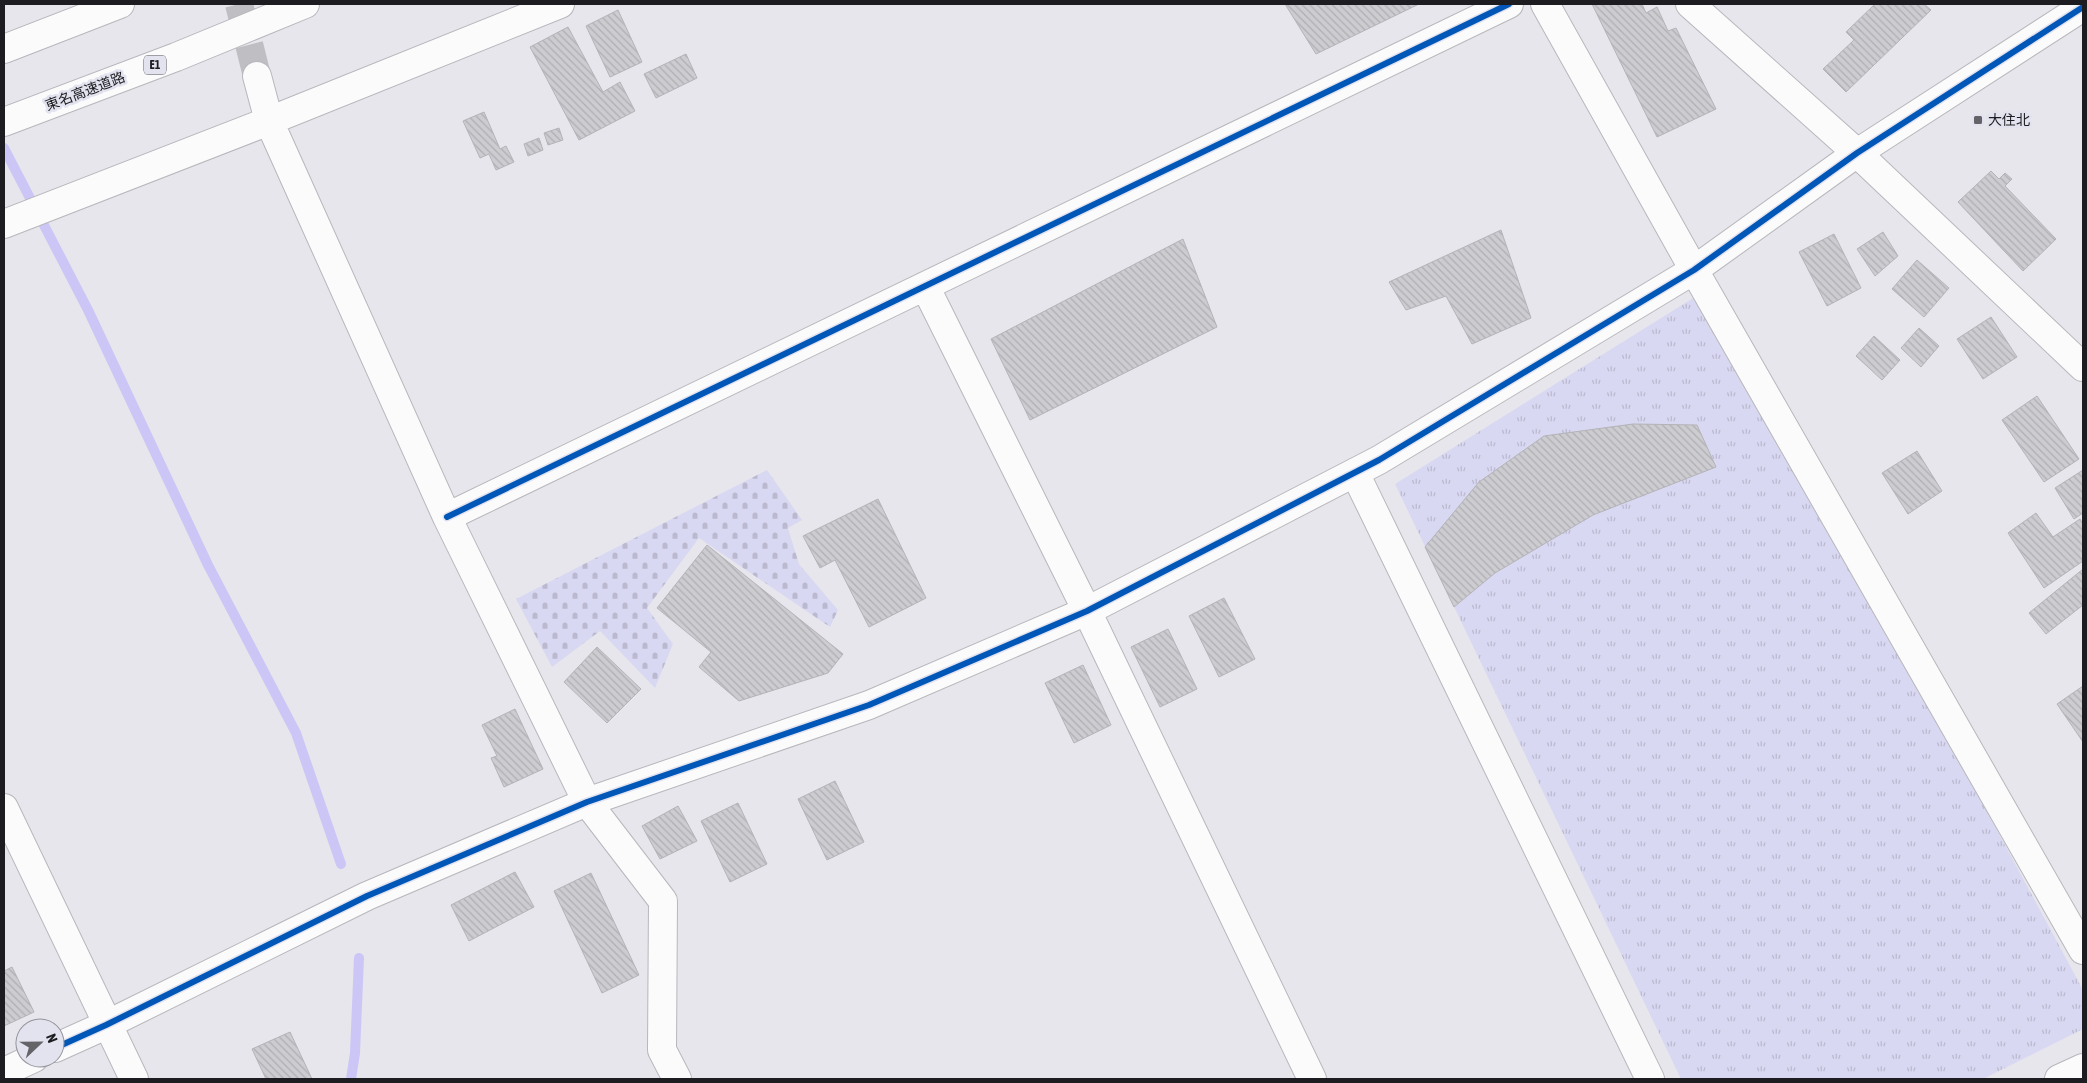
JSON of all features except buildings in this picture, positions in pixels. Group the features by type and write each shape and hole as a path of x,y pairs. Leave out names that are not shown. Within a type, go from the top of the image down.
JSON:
{"main road":[{"path":"4,49 120,4"},
{"name":"東名高速道路","path":"4,122 176,57 305,4"},
{"path":"4,224 269,121 560,4"},
{"path":"447,517 1510,4"},
{"path":"1545,4 1694,270 2083,950"},
{"path":"1690,4 1857,153 2083,367"},
{"path":"65,1043 368,896 587,802 869,705 1087,612 1380,460 1694,270 1857,153 2083,7"},
{"path":"257,76 269,121 447,517 587,802 663,902 662,1050 677,1079"},
{"path":"925,286 1087,612 1312,1079"},
{"path":"1355,473 1650,1079"},
{"path":"4,808 106,1025 134,1079"},
{"path":"2059,1079 2083,1068"}],"green space":[{"path":"1706,290 2083,990 2083,1029 1983,1079 1681,1079 1395,484"},
{"path":"767,470 802,520 788,528 799,564 838,610 830,627 699,538 647,608 673,644 655,688 600,631 552,667 516,599"}],"waterway":[{"path":"4,148 88,310 208,565 296,733 341,864"},
{"path":"351,1079 355,1053 359,958"}],"tunnel":[{"path":"239,4 257,76"}],"cycle path":[{"path":"447,517 1509,4"},
{"path":"65,1043 367,896 587,802 869,705 1087,611 1379,460 1694,270 1857,153 2083,7"}],"place":[{"name":"大住北","path":"1978,120"}]}
